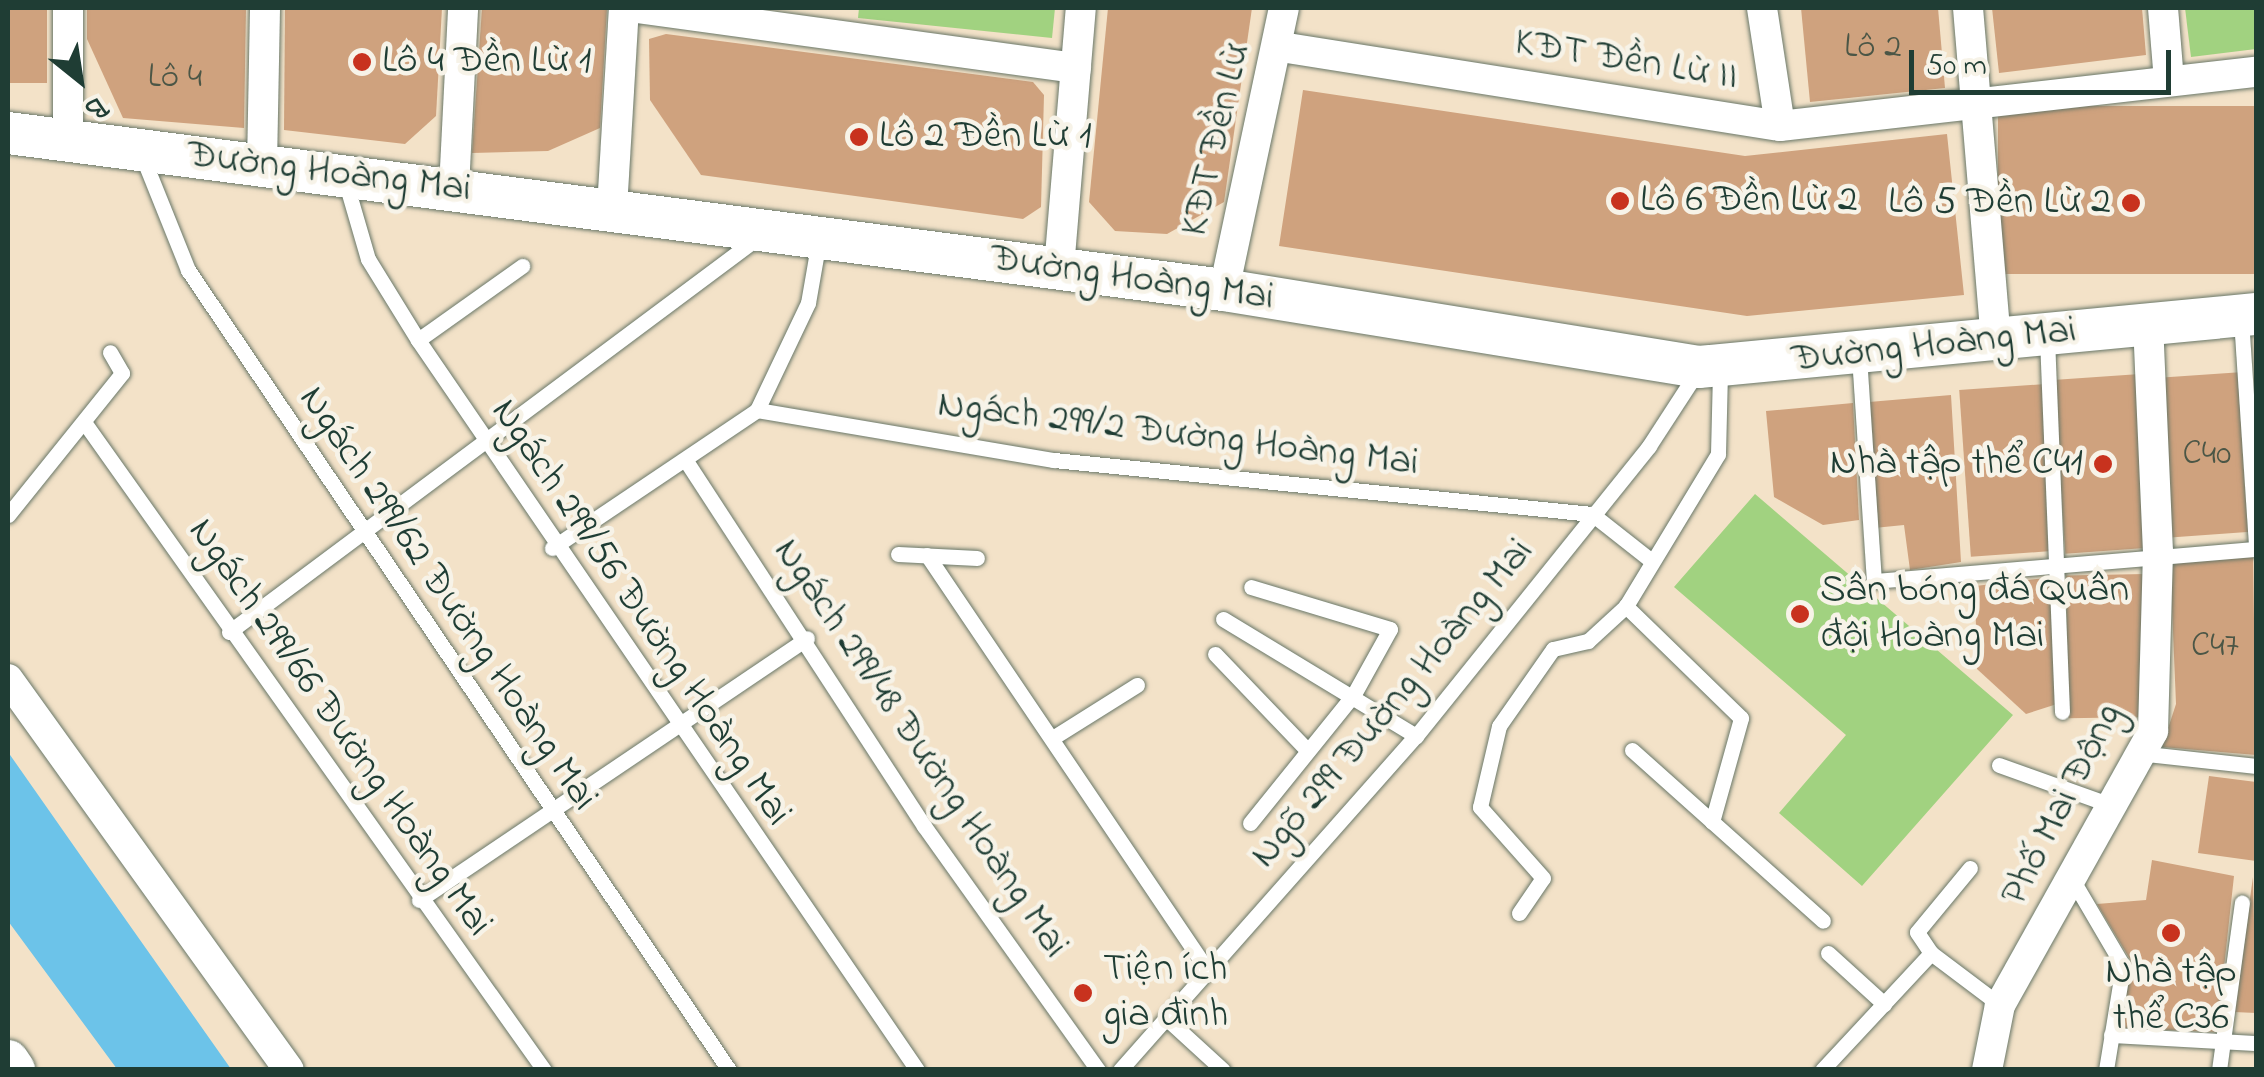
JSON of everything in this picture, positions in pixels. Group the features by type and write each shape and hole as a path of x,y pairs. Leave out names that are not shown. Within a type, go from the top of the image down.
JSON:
{"street":[{"path":"68,8 68,140"},
{"path":"262,165 265,8"},
{"path":"454,188 463,8"},
{"path":"612,209 624,8"},
{"path":"637,8 820,21 1076,68"},
{"path":"1059,268 1081,8"},
{"name":"KĐT Đền Lừ","path":"1224,290 1281,46 1284,8"},
{"name":"KĐT Đền Lừ II","path":"1762,8 1780,126"},
{"path":"1968,8 1996,338"},
{"path":"2163,8 2170,81"},
{"name":"KĐT Đền Lừ II","path":"1281,46 1780,126 2256,72"},
{"name":"Đường Hoàng Mai","path":"8,138 68,140 454,188 1224,290 1710,367 1859,356 1996,338 2249,314"},
{"name":"Phố Mai Động","path":"1987,1070 2000,1005 2138,753 2158,699 2158,552 2148,324"},
{"path":"8,680 289,1070"},
{"path":"8,1061 14,1070"}],"lane":[{"name":"Ngách 299/62 Đường Hoàng Mai","path":"138,150 188,270 550,812 729,1070"},
{"name":"Ngách 299/56 Đường Hoàng Mai","path":"344,175 368,259 418,340 552,548 917,1070"},
{"path":"229,632 487,444 768,230"},
{"path":"552,548 688,464 757,410 808,303 820,236"},
{"path":"418,340 522,266"},
{"path":"1859,356 1874,581 2256,546 2249,314"},
{"path":"2046,334 2062,562 2062,712"},
{"path":"8,515 122,373 110,352"},
{"path":"1520,914 1544,878 1480,806 1499,726 1553,649 1588,641 1626,606 1648,558 1718,454 1710,367"},
{"name":"Ngõ 299 Đường Hoàng Mai","path":"1120,1070 1416,736 1710,367"},
{"name":"Ngách 299/2 Đường Hoàng Mai","path":"757,410 1054,460 1592,514"},
{"name":"Ngách 299/66 Đường Hoàng Mai","path":"84,422 419,900 544,1070"},
{"name":"Ngách 299/48 Đường Hoàng Mai","path":"688,464 808,638 924,826 1098,1070"},
{"path":"1592,514 1648,558"},
{"path":"898,554 977,558"},
{"path":"928,555 1054,737 1208,972"},
{"path":"1250,823 1354,694 1390,629 1251,587"},
{"path":"1626,606 1741,718 1712,822"},
{"path":"1223,619 1354,694 1416,736"},
{"path":"419,900 808,638"},
{"path":"1216,654 1308,751"},
{"path":"1054,737 1137,684"},
{"path":"1632,750 1823,921"},
{"path":"2138,753 2256,766"},
{"path":"1999,765 2108,804"},
{"path":"1970,868 1917,932 1931,953 2000,1005"},
{"path":"2072,878 2123,966 2106,1070"},
{"path":"2219,1070 2242,904"},
{"path":"1828,953 1884,1004"},
{"path":"1822,1070 1931,953"},
{"path":"1166,1018 1223,1070"},
{"path":"2112,1034 2256,1042"}],"green space":[{"path":"859,8 1055,8 1052,38 858,18"},
{"path":"2185,8 2256,8 2256,49 2191,57"},
{"path":"1755,494 2013,715 1862,886 1779,813 1846,735 1674,587"}],"water":[{"path":"8,752 231,1069 117,1069 8,921"}],"building":[{"path":"8,8 47,8 47,83 8,83"},
{"path":"87,8 246,8 244,128 123,118 87,39"},
{"name":"Lô 4 Đền Lừ 1","path":"285,8 442,8 436,116 405,144 284,130"},
{"path":"482,8 607,8 600,128 548,151 472,153"},
{"path":"1108,8 1252,8 1224,202 1167,234 1115,231 1089,202"},
{"path":"1801,8 1938,8 1945,88 1810,102"},
{"path":"1992,8 2142,8 2146,55 1999,73"},
{"name":"Lô 2 Đền Lừ 1","path":"666,34 1033,82 1044,95 1041,207 1023,219 701,175 650,100 649,39"},
{"name":"Lô 6 Đền Lừ 2","path":"1303,90 1745,156 1947,134 1964,295 1747,316 1279,246"},
{"name":"Lô 5 Đền Lừ 2","path":"1998,106 2256,106 2256,274 1998,274"},
{"path":"2243,372 2254,532 2170,537 2159,378"},
{"name":"Nhà tập thể C41","path":"2140,374 2152,548 2065,554 2053,380"},
{"path":"2046,384 2058,551 1971,557 1959,390"},
{"path":"1951,395 1961,562 1910,570 1904,525 1874,528 1869,402"},
{"path":"1853,403 1859,520 1823,525 1774,497 1766,411"},
{"path":"2253,552 2256,755 2162,747 2176,704 2170,559"},
{"path":"2145,574 2147,717 2069,718 2066,575"},
{"path":"2055,577 2057,704 2026,714 1977,669 1975,586"},
{"path":"2209,776 2256,782 2256,861 2198,853"},
{"name":"Nhà tập thể C36","path":"2152,860 2234,876 2217,1032 2119,1028 2131,961 2097,904 2146,900"},
{"path":"2253,877 2256,1013 2234,1012"}],"place":[{"name":"Lô 4 Đền Lừ 1","path":"362,62"},
{"name":"Lô 2 Đền Lừ 1","path":"859,137"},
{"name":"Lô 6 Đền Lừ 2","path":"1620,201"},
{"name":"Lô 5 Đền Lừ 2","path":"2131,203"},
{"name":"Nhà tập thể C41","path":"2103,464"},
{"name":"Sân bóng đá Quân đội Hoàng Mai","path":"1800,614"},
{"name":"Nhà tập thể C36","path":"2171,933"},
{"name":"Tiện ích gia đình","path":"1083,993"}]}
